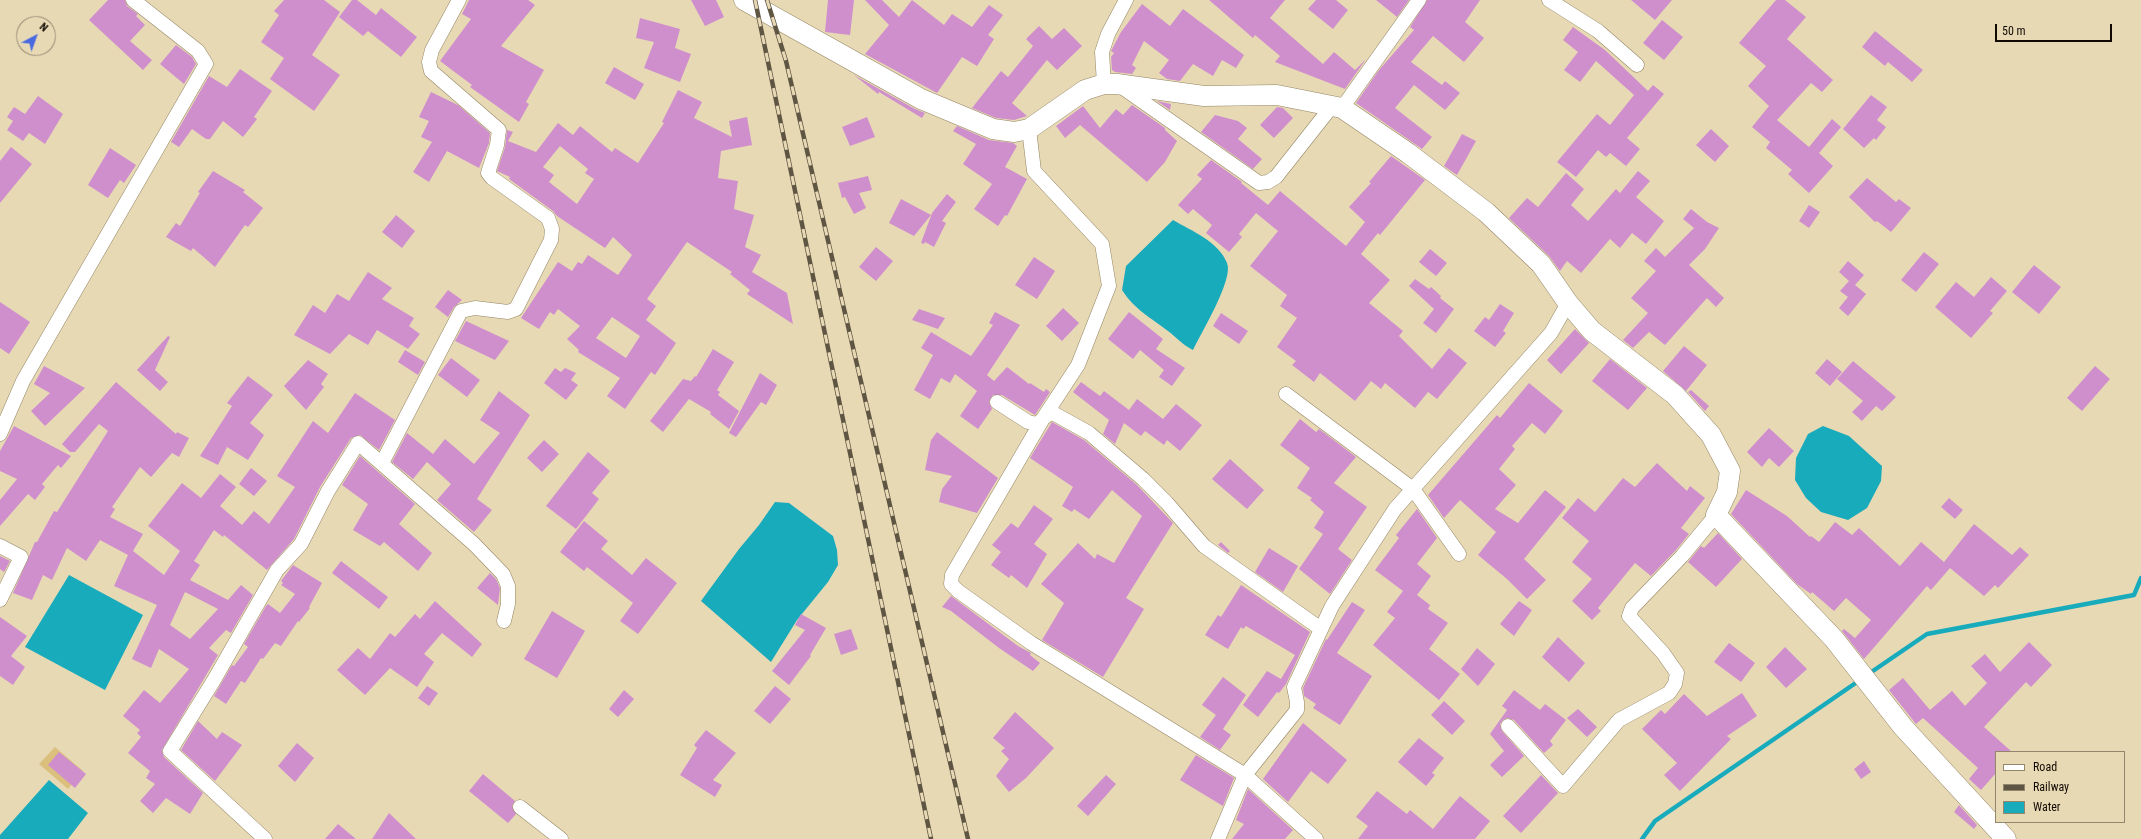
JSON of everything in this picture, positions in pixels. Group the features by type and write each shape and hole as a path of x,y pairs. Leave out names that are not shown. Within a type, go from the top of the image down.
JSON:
{"main road":[{"path":"744,0 921,99 992,129 1014,132 1029,129 1085,90 1111,84 1204,96 1277,95 1337,107 1408,153 1486,212 1540,264 1568,303 1592,331 1675,395 1711,435 1730,471 1728,492 1716,515 1834,639 1903,727 2006,839"}],"street":[{"path":"0,434 23,381 206,64 198,51 133,0"},
{"path":"382,463 461,311 475,308 508,312 516,309 552,240 552,229 548,218 492,178 488,173 498,145 499,130 431,71 429,62 432,50 459,0"},
{"path":"1126,0 1108,34 1102,52 1111,84 1259,183 1268,182 1276,176 1337,107 1419,0"},
{"path":"1550,0 1598,31 1637,65"},
{"path":"1029,129 1034,171 1102,244 1109,286 1078,365 1044,417 952,575 951,584 958,591 1031,643 1246,775 1316,839"},
{"path":"1218,839 1246,775 1297,710 1294,687 1332,606 1391,515 1551,333 1568,303"},
{"path":"1286,394 1413,489 1459,554"},
{"path":"997,402 1028,422 1037,424 1051,412 1089,433 1148,484 1204,546 1321,628"},
{"path":"265,839 170,751 214,680 277,570 301,544 328,491 358,443 474,544 503,574 508,586 508,604 504,621"},
{"path":"1508,726 1563,786 1619,720 1669,693 1675,684 1677,673 1663,653 1629,616 1632,608 1669,571 1716,515"},
{"path":"0,546 21,557 0,600"},
{"path":"520,807 561,839"}],"shaded area":[{"path":"55,747 83,771 68,789 39,764"}],"water":[{"path":"1173,220 1211,243 1218,249 1227,263 1228,271 1226,281 1216,306 1193,350 1183,344 1132,303 1122,290 1126,266"},
{"path":"1823,426 1849,436 1882,466 1881,481 1867,508 1848,520 1821,512 1806,498 1795,480 1796,458 1808,434"},
{"path":"775,502 789,503 833,536 837,550 838,565 828,582 797,620 771,662 701,601"},
{"path":"69,575 143,615 105,690 25,647"},
{"path":"49,780 88,813 68,839 0,839 0,835"}],"building":[{"path":"108,0 125,0 127,6 138,14 136,16 145,25 130,41 152,60 143,70 89,20"},
{"path":"284,0 324,0 340,12 312,55 340,75 314,111 270,79 284,58 261,42 279,15 274,11"},
{"path":"352,0 357,0 376,15 381,8 417,37 401,57 368,31 363,36 339,17"},
{"path":"469,0 528,0 535,5 501,46 544,70 526,102 529,104 519,122 470,87 472,85 440,61 471,19 462,14"},
{"path":"691,0 716,0 724,17 705,26"},
{"path":"828,0 854,0 850,35 825,32"},
{"path":"865,0 882,0 899,17 912,0 944,25 952,14 972,27 989,5 1003,15 988,35 994,39 977,66 962,57 937,93 865,54 889,25"},
{"path":"1209,0 1285,0 1270,18 1323,64 1334,52 1355,70 1366,59 1345,89 1275,62 1280,56 1255,35 1253,38"},
{"path":"1316,0 1336,0 1348,10 1333,29 1308,9"},
{"path":"1376,0 1409,0 1397,17"},
{"path":"1427,0 1480,0 1465,22 1484,38 1464,62 1433,36 1411,62 1442,85 1445,81 1460,93 1445,110 1414,85 1395,108 1432,137 1422,149 1356,103 1379,70 1414,30 1410,27"},
{"path":"1631,0 1672,0 1655,20"},
{"path":"1776,0 1785,0 1806,17 1787,39 1833,80 1822,92 1811,83 1777,120 1809,147 1832,119 1841,127 1819,153 1833,166 1809,193 1788,174 1792,170 1766,148 1770,142 1752,127 1769,106 1748,86 1766,66 1739,43"},
{"path":"1142,4 1170,26 1183,9 1244,55 1236,68 1222,60 1213,76 1193,64 1180,81 1167,79 1159,73 1169,60 1144,41 1132,65 1136,68 1132,74 1115,72 1112,70 1111,57 1114,53 1111,51 1121,32"},
{"path":"640,18 680,29 675,48 691,54 680,82 644,68 654,42 636,38"},
{"path":"1662,20 1683,37 1664,60 1643,43"},
{"path":"1039,26 1052,39 1064,28 1082,46 1057,70 1047,60 1012,103 1027,116 1014,120 996,118 972,108 1001,71 1008,77 1033,46 1026,39"},
{"path":"1573,27 1605,50 1648,91 1653,85 1664,94 1627,138 1640,149 1626,166 1610,153 1606,157 1598,150 1576,177 1557,162 1597,114 1610,125 1634,95 1596,61 1580,82 1564,70 1578,52 1563,40"},
{"path":"1875,31 1923,70 1912,82 1888,62 1885,66 1862,47"},
{"path":"176,45 192,57 196,64 184,84 160,64"},
{"path":"614,67 644,84 635,100 605,83"},
{"path":"240,69 272,91 254,117 257,119 243,137 223,121 210,139 206,139 192,129 179,147 171,142 209,76 227,87"},
{"path":"854,75 925,113 922,118 879,92 878,94"},
{"path":"678,90 702,102 694,118 732,137 729,121 747,117 752,145 721,151 718,178 738,181 734,209 754,215 745,247 761,255 752,272 787,293 793,324 747,294 750,290 730,274 732,272 687,242 647,299 656,306 646,320 676,343 655,375 651,372 625,409 607,396 620,378 578,352 579,350 567,339 580,326 558,309 554,315 550,312 539,329 521,318 558,262 572,271 578,262 582,264 588,255 618,275 632,255 613,237 605,248 557,216 553,211 509,179 510,177 497,171 505,147 507,130 513,132 508,141 536,152 558,123 573,135 580,126 612,152 615,148 638,163 664,123 662,122","holes":["560,146 588,169 585,173 594,179 577,204 549,182 554,175 543,167","612,317 640,336 626,358 596,338"]},
{"path":"431,92 458,105 490,133 489,143 479,168 447,151 429,182 413,172 432,142 421,137 429,121 419,117"},
{"path":"1871,95 1887,107 1877,120 1886,127 1876,140 1874,138 1864,148 1843,129"},
{"path":"38,96 63,114 45,144 29,133 23,141 7,130 13,121 7,117 14,107 25,114"},
{"path":"1157,101 1171,104 1170,110"},
{"path":"1132,105 1165,128 1165,130 1177,141 1165,162 1147,182 1080,125 1065,138 1056,126 1083,106 1100,128 1116,109 1123,115"},
{"path":"1277,107 1283,108 1293,118 1274,138 1260,125"},
{"path":"1215,115 1238,121 1247,128 1238,139 1262,159 1253,169 1201,132"},
{"path":"867,117 875,137 850,146 842,127"},
{"path":"957,126 989,140 1013,143 1017,146 1005,167 1027,179 1007,216 1005,215 998,226 974,209 992,184 963,164 976,144 953,131"},
{"path":"1711,129 1729,146 1715,162 1696,145"},
{"path":"1462,134 1476,141 1457,175 1444,166"},
{"path":"11,147 32,164 0,203 0,161"},
{"path":"110,148 136,165 124,183 120,180 108,198 88,185"},
{"path":"1391,156 1425,180 1380,235 1378,233 1361,254 1390,280 1369,303 1403,331 1399,336 1432,369 1449,348 1467,363 1437,399 1428,392 1415,408 1385,383 1381,389 1371,381 1355,401 1320,373 1314,382 1292,365 1296,361 1277,347 1297,318 1280,306 1287,295 1250,266 1278,231 1256,213 1239,234 1242,237 1229,252 1206,233 1212,225 1193,209 1188,214 1178,205 1202,179 1197,175 1211,160 1242,182 1241,183 1268,205 1280,191 1346,246 1365,222 1349,207 1371,183 1369,182"},
{"path":"213,171 245,190 243,192 263,208 248,227 245,225 215,267 193,248 191,251 166,237 176,223 180,226 200,193 198,192"},
{"path":"1638,171 1650,181 1636,197 1664,221 1646,244 1632,233 1620,248 1610,239 1581,273 1567,261 1560,271 1549,256 1509,218 1527,198 1538,207 1566,173 1584,189 1571,205 1588,221 1616,189 1620,193"},
{"path":"868,176 872,190 859,193 866,208 854,214 845,197 842,198 838,183"},
{"path":"1867,178 1896,202 1899,199 1911,208 1891,232 1877,221 1875,222 1849,197"},
{"path":"947,194 956,202 942,221 946,223 934,247 925,242 924,244 921,243 932,213"},
{"path":"901,199 931,215 914,236 889,223"},
{"path":"1809,205 1820,212 1809,228 1799,221"},
{"path":"1691,209 1707,222 1719,228 1705,249 1689,265 1724,298 1716,307 1707,298 1665,345 1649,332 1633,348 1623,340 1648,313 1631,298 1656,271 1644,261 1656,248 1665,257 1694,228 1683,219"},
{"path":"396,215 415,231 402,248 382,232"},
{"path":"876,247 893,261 876,281 859,267"},
{"path":"1430,249 1447,263 1436,276 1419,262"},
{"path":"1924,252 1939,264 1916,292 1901,280"},
{"path":"1034,257 1055,271 1037,299 1015,285"},
{"path":"1848,261 1864,275 1855,285 1866,294 1848,316 1839,308 1848,297 1840,291 1849,281 1839,272"},
{"path":"2034,265 2061,287 2039,314 2012,292"},
{"path":"368,272 392,288 382,299 414,318 409,326 420,334 408,349 377,330 368,345 349,334 330,354 294,335 313,305 325,313 337,294 349,301"},
{"path":"1991,277 2007,291 1990,311 1993,313 1971,338 1935,307 1956,282 1974,297"},
{"path":"1415,279 1429,289 1431,287 1441,296 1440,298 1454,309 1436,333 1423,323 1434,309 1409,286"},
{"path":"448,290 462,300 454,307 448,317 435,307"},
{"path":"0,302 30,322 9,354 0,348"},
{"path":"1500,304 1514,313 1503,331 1506,333 1495,347 1474,331 1485,317 1489,320"},
{"path":"1063,308 1079,323 1062,341 1046,326"},
{"path":"919,309 945,318 938,329 912,320"},
{"path":"995,312 1020,325 987,375 994,381 1007,367 1029,384 1030,383 1044,392 1046,389 1050,392 1035,415 1002,395 993,395 989,402 992,409 978,429 960,416 977,391 955,374 950,383 941,378 930,399 914,390 933,355 921,348 931,332 971,356 993,325 989,323"},
{"path":"1129,312 1163,339 1156,349 1185,368 1172,386 1159,377 1164,370 1140,350 1133,359 1108,339"},
{"path":"1221,313 1248,331 1239,344 1213,326"},
{"path":"466,321 509,341 495,360 455,341"},
{"path":"1575,329 1589,343 1561,374 1547,360"},
{"path":"168,336 170,337 155,370 168,382 160,391 137,370"},
{"path":"1684,346 1707,365 1686,391 1663,371"},
{"path":"713,349 734,362 717,390 720,392 718,395 739,411 729,429 710,414 711,412 689,399 663,432 650,421 683,379 691,381 695,376 696,377"},
{"path":"405,350 425,362 418,375 398,362"},
{"path":"451,358 480,380 467,397 438,375"},
{"path":"1610,359 1647,388 1628,410 1592,381"},
{"path":"1827,359 1842,372 1830,386 1815,373"},
{"path":"308,360 328,374 321,384 324,387 306,410 284,386"},
{"path":"1853,361 1896,397 1882,411 1876,406 1862,421 1852,412 1863,401 1837,379"},
{"path":"44,366 85,388 45,426 31,411 50,393 34,384"},
{"path":"2095,366 2110,379 2082,411 2067,398"},
{"path":"555,368 561,372 565,368 576,373 571,380 578,385 566,400 544,383"},
{"path":"760,373 777,385 766,405 761,402 736,437 729,433"},
{"path":"248,376 273,395 250,423 264,435 248,460 227,447 218,465 200,456 232,406 227,403"},
{"path":"116,382 176,434 177,432 189,438 179,457 172,453 151,477 140,467 112,507 115,509 110,517 143,534 133,551 164,575 180,551 148,526 182,483 201,498 220,474 236,487 220,506 242,525 254,511 269,524 295,487 277,476 313,421 328,433 355,393 395,420 379,450 360,435 351,438 320,487 294,539 267,570 224,535 223,537 214,530 194,561 200,565 190,580 228,600 241,585 253,595 231,633 226,630 209,648 218,655 162,750 164,757 203,793 190,814 166,798 153,813 140,801 155,784 146,778 150,771 128,753 141,737 137,733 140,730 123,716 144,690 160,703 189,669 159,649 151,668 132,659 157,605 114,586 128,555 100,540 86,561 67,548 52,580 43,575 32,600 13,593 35,542 37,542 54,511 57,512 108,431 99,424 75,452 70,452 62,444","holes":["185,592 218,609 190,639 170,625"]},
{"path":"1081,382 1100,396 1104,391 1129,410 1137,399 1163,419 1176,404 1202,425 1180,451 1167,440 1164,445 1145,431 1141,436 1124,423 1115,444 1103,434 1109,420 1073,392"},
{"path":"1529,383 1563,411 1545,434 1532,423 1512,446 1515,449 1499,469 1516,485 1495,509 1518,523 1545,490 1566,507 1524,559 1546,580 1527,599 1507,579 1478,555 1496,532 1460,500 1444,518 1428,495 1497,415 1500,418"},
{"path":"1691,390 1709,406 1705,411 1688,392"},
{"path":"499,391 530,415 477,499 492,510 474,532 437,500 451,484 427,462 413,479 392,462 407,433 433,454 445,439 474,464 500,433 480,420"},
{"path":"1300,419 1316,432 1319,429 1356,457 1334,483 1367,507 1338,549 1352,560 1330,594 1299,569 1323,534 1314,528 1324,512 1310,500 1312,498 1297,488 1310,468 1280,445"},
{"path":"1052,422 1084,440 1137,485 1173,523 1126,598 1144,609 1103,677 1042,640 1064,603 1041,584 1078,543 1095,559 1097,554 1114,563 1142,516 1112,490 1089,519 1074,509 1072,512 1062,506 1073,487 1030,458"},
{"path":"14,426 71,456 61,468 58,465 42,484 45,487 35,500 28,494 0,526 0,500 17,479 0,471 0,451"},
{"path":"1769,428 1794,451 1779,467 1769,458 1762,467 1747,452"},
{"path":"937,432 998,478 977,513 939,502 942,489 952,476 925,470 931,440"},
{"path":"544,440 559,454 542,472 527,458"},
{"path":"588,452 610,471 592,493 599,499 576,529 546,506"},
{"path":"360,456 415,504 399,524 432,553 418,571 384,542 380,546 353,530 368,504 342,485"},
{"path":"1230,459 1264,490 1247,509 1212,479"},
{"path":"1657,463 1687,491 1690,486 1705,498 1681,528 1689,534 1676,550 1651,576 1635,563 1598,608 1601,611 1592,620 1572,601 1592,579 1572,562 1589,541 1562,518 1578,498 1595,512 1623,478 1635,487"},
{"path":"251,468 267,481 254,496 239,484"},
{"path":"1746,490 1787,516 1810,537 1811,536 1819,542 1835,522 1852,535 1859,528 1900,566 1921,542 1944,562 1974,524 2012,555 2020,547 2029,555 1998,588 1995,585 1984,596 1950,568 1931,590 1927,586 1864,659 1842,631 1844,629 1855,638 1871,620 1846,598 1834,611 1812,592 1811,594 1797,584 1731,514"},
{"path":"1949,498 1963,510 1955,519 1941,507"},
{"path":"1034,505 1053,519 1034,544 1047,554 1027,588 1011,575 1009,578 991,565 1001,552 992,545 1011,523 1018,528"},
{"path":"1417,509 1437,538 1417,564 1431,576 1417,595 1430,605 1428,609 1448,623 1429,649 1460,674 1439,700 1373,645 1395,618 1387,612 1403,591 1375,570 1399,538 1396,535"},
{"path":"584,521 608,541 601,549 632,575 646,558 677,583 638,634 620,621 633,603 587,567 584,571 560,552"},
{"path":"1718,533 1742,559 1716,587 1688,562 1701,546 1704,548"},
{"path":"1221,542 1230,551 1228,553 1218,545"},
{"path":"1269,548 1298,566 1283,592 1255,572"},
{"path":"0,556 10,561 4,572 0,569"},
{"path":"341,561 388,597 379,609 332,573"},
{"path":"293,565 322,583 309,607 310,608 299,622 298,621 281,646 275,643 263,659 261,658 245,683 241,681 226,704 214,696 232,665 234,666 248,647 244,644 266,606 268,604 280,613 295,594 281,585 283,583 281,581"},
{"path":"490,573 496,579 500,588 498,605 477,588"},
{"path":"1241,585 1310,632 1286,684 1279,693 1277,692 1258,717 1243,705 1267,671 1281,679 1295,655 1246,626 1243,629 1241,627 1228,649 1205,635 1218,615 1221,617"},
{"path":"951,596 1018,646 1031,653 1030,655 1040,663 1033,671 999,648 951,611 942,607"},
{"path":"435,601 482,644 472,657 442,633 424,654 434,662 417,687 390,668 365,695 337,670 358,648 370,659 390,633 395,637 415,614 420,619"},
{"path":"1519,601 1532,610 1514,636 1500,624"},
{"path":"1352,602 1365,610 1337,653 1372,676 1340,725 1313,708 1316,704 1304,696 1303,688 1326,639 1327,640"},
{"path":"552,611 585,631 557,678 524,659"},
{"path":"801,614 826,628 810,655 811,656 789,685 772,671 805,630 795,625"},
{"path":"0,617 27,636 11,656 25,667 13,685 0,676"},
{"path":"851,629 858,649 841,655 834,634"},
{"path":"1558,637 1585,663 1569,682 1542,657"},
{"path":"2029,642 2052,665 2031,687 2026,682 1984,727 2011,751 1995,751 1995,774 1981,790 1969,779 1978,768 1923,718 1916,724 1889,690 1903,678 1930,710 1952,691 1965,706 1987,683 1971,666 1985,654 2000,672"},
{"path":"1729,643 1755,663 1741,682 1714,662"},
{"path":"1785,647 1807,669 1786,688 1766,667"},
{"path":"1477,648 1495,664 1478,686 1461,669"},
{"path":"1223,677 1246,695 1223,729 1231,735 1220,750 1200,737 1216,715 1202,705"},
{"path":"427,686 438,693 429,706 418,698"},
{"path":"775,686 791,699 770,724 754,711"},
{"path":"624,690 634,699 618,717 609,709"},
{"path":"1514,690 1540,710 1545,704 1566,720 1550,741 1553,745 1544,753 1514,720 1507,718 1503,720 1500,724 1502,731 1524,756 1502,777 1490,765 1504,751 1490,734 1507,710 1502,706"},
{"path":"1742,693 1757,716 1727,736 1731,739 1680,791 1664,775 1677,763 1642,729 1661,710 1665,714 1684,694 1707,716"},
{"path":"1444,701 1465,721 1452,735 1431,715"},
{"path":"1578,709 1597,727 1587,737 1567,718"},
{"path":"1015,712 1054,748 1026,778 1009,792 996,776 1009,759 1001,751 1005,748 993,738"},
{"path":"198,721 217,739 222,732 242,745 215,781 181,750"},
{"path":"1303,723 1347,760 1328,784 1311,771 1288,802 1263,779"},
{"path":"706,730 736,753 713,780 722,785 715,797 680,775 697,748 694,745"},
{"path":"1419,738 1444,758 1432,773 1435,775 1426,786 1398,762"},
{"path":"297,743 314,758 295,782 278,766"},
{"path":"59,752 86,774 75,788 48,765"},
{"path":"1196,755 1234,778 1223,806 1180,780"},
{"path":"1864,761 1871,772 1861,779 1854,769"},
{"path":"483,774 515,801 512,806 516,814 508,823 469,791"},
{"path":"1106,775 1116,784 1088,816 1077,806"},
{"path":"1541,775 1558,793 1521,833 1503,816"},
{"path":"1248,789 1293,830 1285,839 1232,839 1244,824 1236,820"},
{"path":"1377,791 1407,814 1410,810 1433,829 1460,796 1490,821 1475,839 1358,839 1368,826 1356,817"},
{"path":"1959,805 1977,825 1974,829 1954,812"},
{"path":"389,813 416,839 372,839"},
{"path":"338,824 356,839 325,839"}],"waterway":[{"path":"1867,675 1927,634 2134,595 2141,578"},
{"path":"1642,839 1655,821 1860,680"}],"railway":[{"path":"755,0 931,839"},
{"path":"767,0 786,61 968,839"}]}
